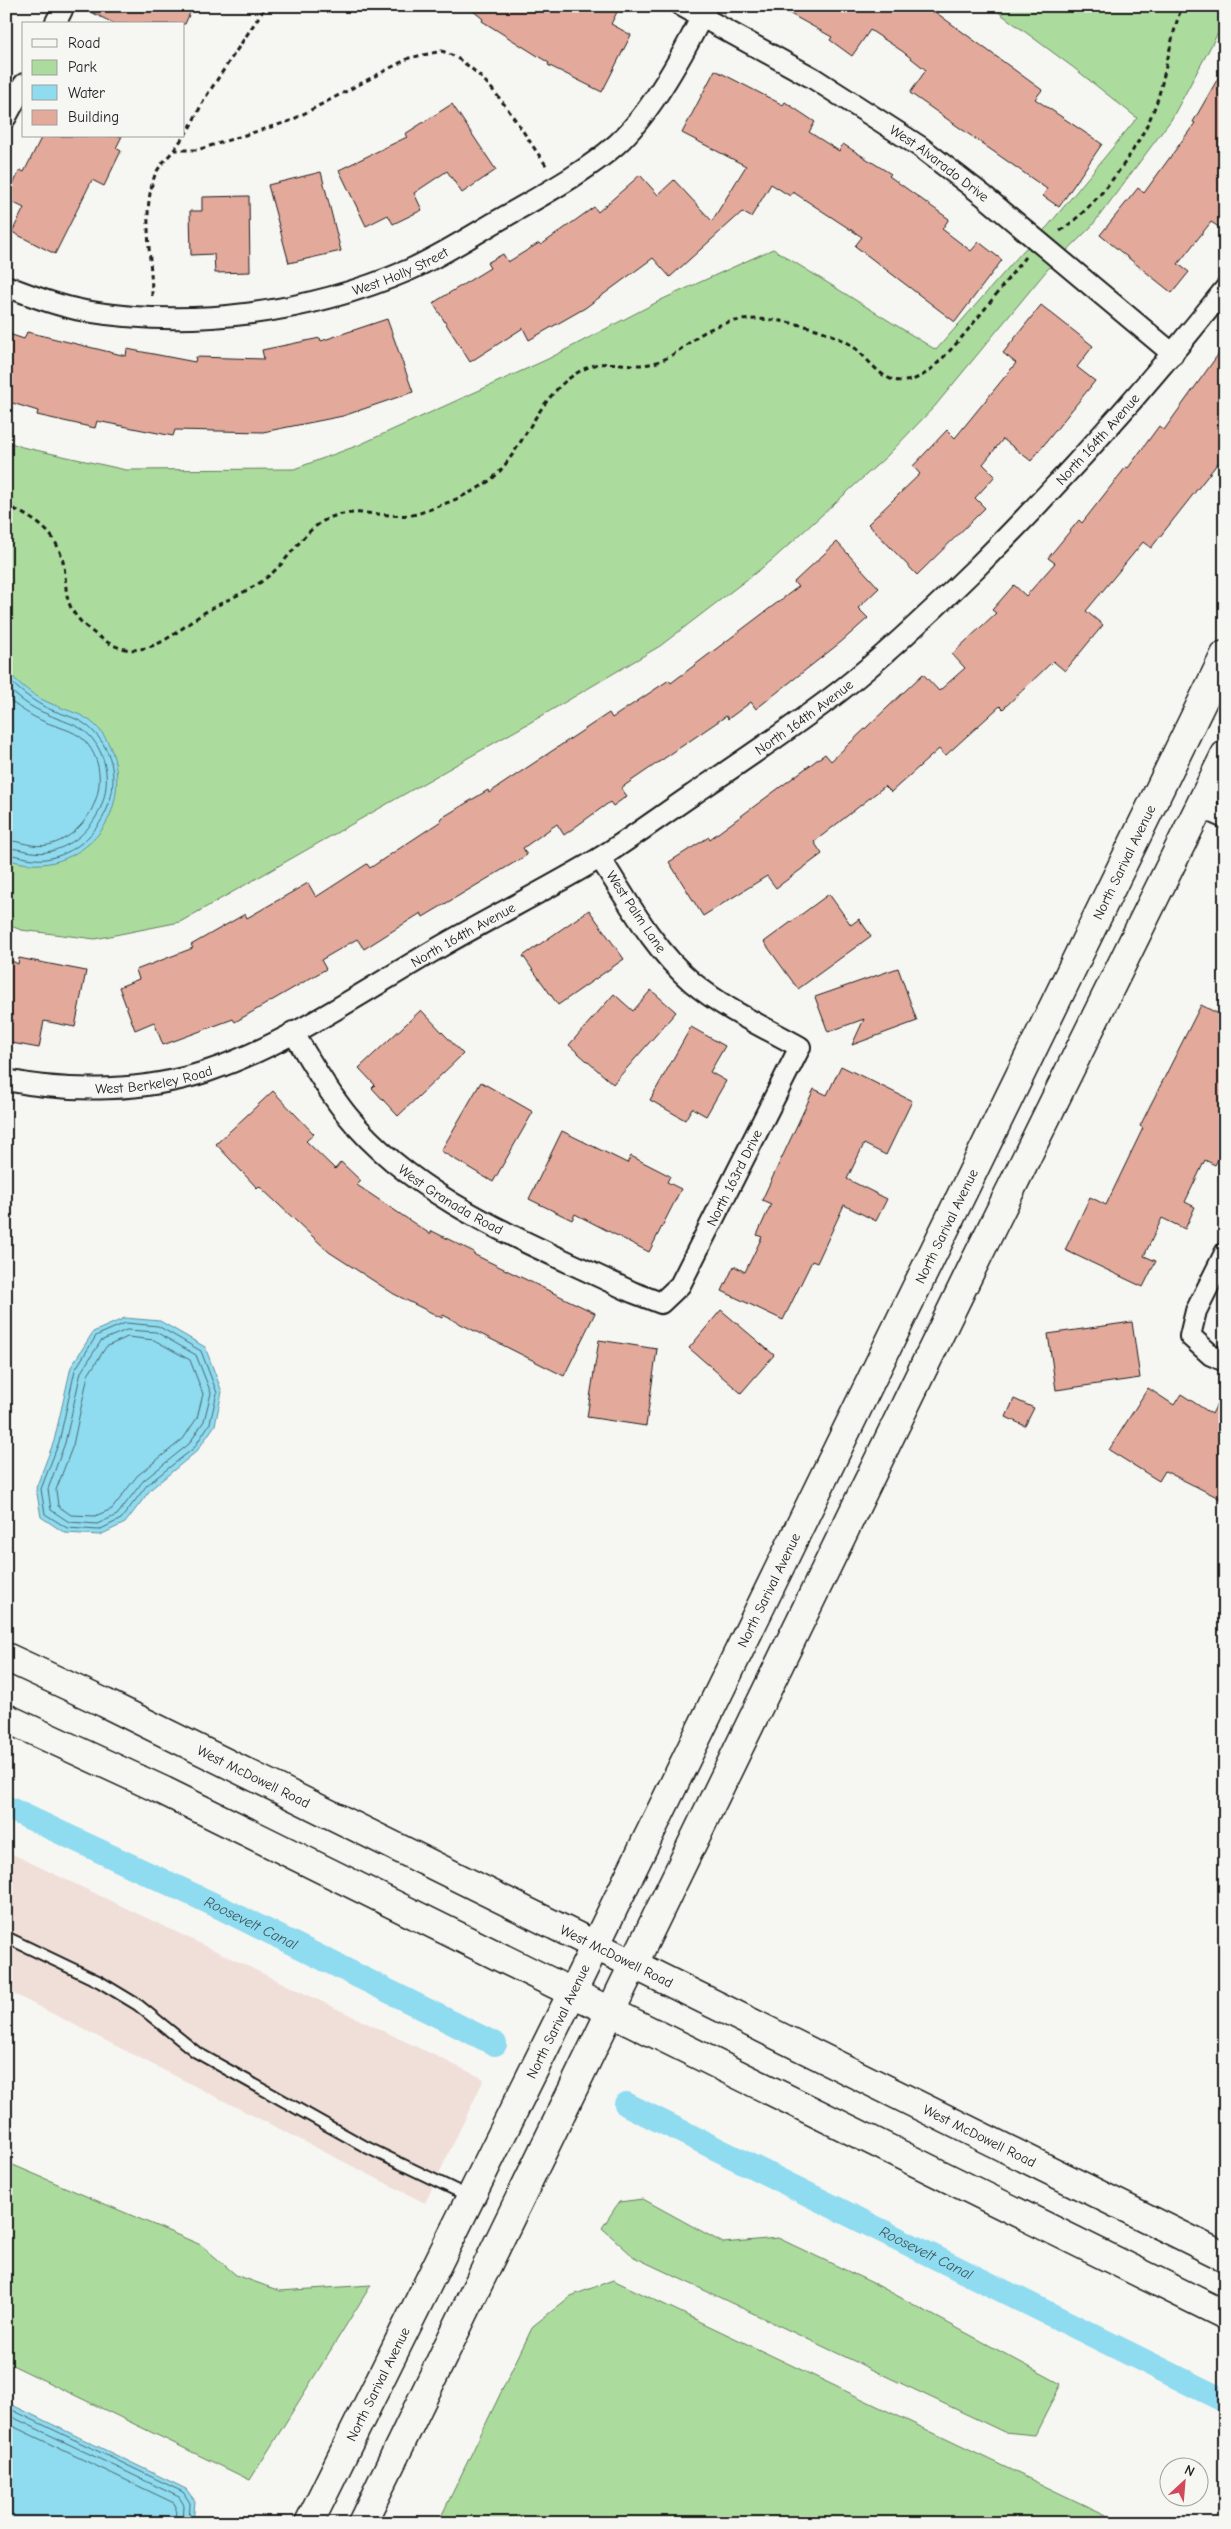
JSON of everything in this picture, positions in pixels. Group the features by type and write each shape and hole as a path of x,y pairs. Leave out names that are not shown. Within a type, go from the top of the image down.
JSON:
{"main road":[{"name":"North Sarival Avenue","path":"309,2523 572,1993 1225,655"},
{"path":"362,2523 969,1274 1225,755"},
{"name":"West McDowell Road","path":"6,1657 132,1716 1225,2257"},
{"path":"6,1718 173,1796 1225,2315"}],"street":[{"path":"56,22 64,6"},
{"name":"West Alvarado Drive","path":"682,6 705,12 919,146 984,196 1173,354"},
{"name":"West Holly Street","path":"6,286 83,310 152,318 199,318 267,311 343,293 378,282 445,252 560,186 618,143 653,101 705,12"},
{"path":"6,117 22,88"},
{"name":"North 164th Avenue","path":"293,1032 600,858 755,752 840,690 925,617 1014,530 1094,446 1173,354 1225,289"},
{"path":"1200,807 1225,818"},
{"name":"West Palm Lane","path":"600,858 654,940 669,960 693,983 724,1005 800,1047"},
{"name":"West Berkeley Road","path":"6,1080 30,1085 74,1088 131,1086 176,1080 210,1071 293,1032"},
{"name":"West Granada Road","path":"293,1032 330,1093 348,1116 400,1168 460,1208 632,1292 661,1303"},
{"name":"North 163rd Drive","path":"661,1303 680,1285 800,1047"},
{"path":"1225,1253 1196,1311 1190,1336 1211,1354 1225,1361"}],"lane":[{"path":"6,1937 100,1982 138,2005 196,2052 358,2143 471,2197"}],"path":[{"path":"185,135 205,98 266,6"},
{"path":"6,505 39,524 54,541 60,554 67,602 74,615 87,628 118,647 138,650 163,641 209,609 263,581 307,534 327,519 336,515 357,512 405,517 417,514 491,480 510,457 546,402 567,379 580,371 603,363 643,365 655,363 668,358 718,325 738,320 764,319 810,327 843,340 889,380 906,381 917,378 940,360 1027,254 1066,227 1089,206 1143,133 1158,98 1170,40 1182,6"},
{"path":"174,150 197,150 290,121 408,58 442,51 466,64 483,80 505,106 560,186"},
{"path":"152,318 149,206 156,174 183,138"}],"shaded area":[{"path":"6,1851 484,2079 425,2203 6,1990"}],"green space":[{"path":"990,6 1225,6 1225,20 1171,120 1091,227 1047,270 935,406 887,456 771,561 660,646 538,718 180,922 95,939 21,930 6,924 6,441 22,447 126,470 294,469 359,445 548,359 663,299 773,249 936,350 1023,251 1048,226 1137,118 1074,68"},
{"path":"6,2162 201,2245 236,2275 280,2291 371,2285 250,2480 6,2362"},
{"path":"643,2199 723,2243 778,2238 879,2286 1061,2384 1035,2435 1004,2432 634,2257 602,2228 619,2202"},
{"path":"613,2280 1122,2523 438,2523 533,2326 571,2296"}],"water":[{"path":"6,669 38,697 90,721 105,737 114,758 117,781 109,817 101,831 89,844 64,859 55,862 35,864 6,858"},
{"path":"125,1318 160,1321 205,1347 222,1392 215,1425 197,1451 151,1489 125,1523 100,1535 65,1533 41,1517 36,1488 54,1441 71,1367 93,1332"},
{"path":"6,2402 186,2489 195,2501 193,2523 6,2523"}],"building":[{"path":"79,6 193,6 185,24 185,22 111,22"},
{"path":"467,6 606,6 617,12 611,24 631,35 602,92 548,65 549,63 482,21 483,19"},
{"path":"776,6 927,6 1042,90 1035,99 1102,144 1059,207 1043,196 1047,189 910,93 926,70 902,51 870,30 852,56 830,40 832,37"},
{"path":"1225,66 1225,231 1211,222 1178,264 1189,272 1172,293 1100,235 1138,188 1144,193 1195,123 1193,122"},
{"path":"715,70 783,105 785,102 815,122 809,132 839,151 843,144 891,174 889,176 949,219 942,229 971,251 979,242 1002,260 955,322 855,246 862,237 793,192 790,196 771,184 751,217 742,212 670,277 653,258 585,308 529,340 523,328 470,362 433,303 490,268 487,263 503,254 508,262 539,243 541,245 594,207 598,212 640,175 658,195 674,180 712,221 746,166 682,133"},
{"path":"452,104 496,170 462,193 447,171 414,193 422,210 393,224 388,215 366,226 339,170 407,137 405,134"},
{"path":"41,138 121,138 116,148 121,151 104,186 92,180 55,254 12,232 24,208 6,199 20,170 24,172"},
{"path":"321,172 341,251 289,263 268,185"},
{"path":"249,196 250,272 215,273 214,254 191,255 190,211 202,211 202,197"},
{"path":"1041,305 1093,346 1077,367 1095,381 1031,461 1003,439 983,464 995,476 975,498 985,508 917,575 868,524 920,474 913,466 947,430 955,438 1016,363 1003,353"},
{"path":"387,319 413,392 343,416 263,432 175,430 173,436 97,421 95,428 37,415 38,411 6,401 6,333 24,339 27,332 126,356 127,349 195,362 196,357 264,359 262,350 320,338 321,341"},
{"path":"1225,345 1225,454 1151,548 1143,542 1086,611 1103,625 1065,671 1053,661 1003,709 1000,706 945,756 939,749 891,792 885,786 814,842 822,854 776,888 767,876 703,916 669,862 709,837 710,839 825,754 831,761 923,674 939,691 965,668 952,654 996,613 992,610 1014,585 1026,596 1055,563 1048,558 1079,520 1082,523 1126,467 1128,468 1159,426 1164,430"},
{"path":"837,542 879,588 858,608 868,618 841,642 756,709 751,702 728,719 726,716 621,788 627,796 613,806 610,802 564,835 557,824 523,848 527,855 423,917 421,913 364,949 357,939 321,960 326,969 235,1022 233,1019 163,1045 154,1022 135,1030 119,987 139,979 136,970 193,948 191,945 245,914 247,918 308,883 316,897 367,864 370,868 441,821 440,819 488,790 489,793 609,713 612,718 669,680 671,683 798,587 794,582"},
{"path":"829,894 851,925 859,919 871,936 798,989 764,942"},
{"path":"589,910 624,959 558,1005 523,956"},
{"path":"6,958 18,964 19,958 86,971 75,1027 44,1021 39,1048 6,1042"},
{"path":"898,968 917,1021 852,1045 864,1019 828,1032 815,997"},
{"path":"651,990 676,1012 613,1084 569,1045 614,994 633,1011"},
{"path":"1201,1005 1225,1017 1225,1146 1215,1165 1205,1160 1185,1202 1195,1207 1185,1229 1162,1218 1144,1256 1156,1261 1143,1287 1065,1250 1090,1197 1106,1205 1143,1128 1140,1126"},
{"path":"421,1010 463,1054 398,1116 372,1088 375,1085 359,1068"},
{"path":"691,1027 725,1046 710,1072 726,1081 706,1116 692,1108 685,1120 650,1100"},
{"path":"841,1066 912,1101 886,1155 864,1144 847,1179 887,1199 876,1221 844,1205 817,1263 812,1261 783,1320 722,1291 734,1266 745,1272 762,1237 757,1235 771,1204 762,1200 814,1089 827,1095"},
{"path":"481,1082 533,1112 493,1182 441,1151"},
{"path":"273,1091 314,1134 306,1141 335,1169 341,1162 361,1181 357,1185 430,1234 432,1231 474,1252 473,1254 595,1313 564,1376 443,1315 442,1318 394,1294 329,1252 259,1186 257,1188 216,1144"},
{"path":"562,1131 627,1163 631,1156 670,1176 667,1182 681,1189 649,1252 575,1214 572,1220 529,1199"},
{"path":"721,1310 774,1355 741,1393 689,1348"},
{"path":"1132,1322 1140,1378 1056,1390 1048,1334"},
{"path":"599,1340 657,1349 646,1426 587,1417"},
{"path":"1148,1388 1174,1405 1181,1394 1212,1414 1225,1388 1225,1501 1165,1471 1159,1481 1109,1450"},
{"path":"1014,1399 1034,1408 1025,1426 1006,1417"}],"waterway":[{"name":"Roosevelt Canal","path":"6,1807 217,1906 495,2044"},
{"name":"Roosevelt Canal","path":"626,2104 1225,2401"}]}
